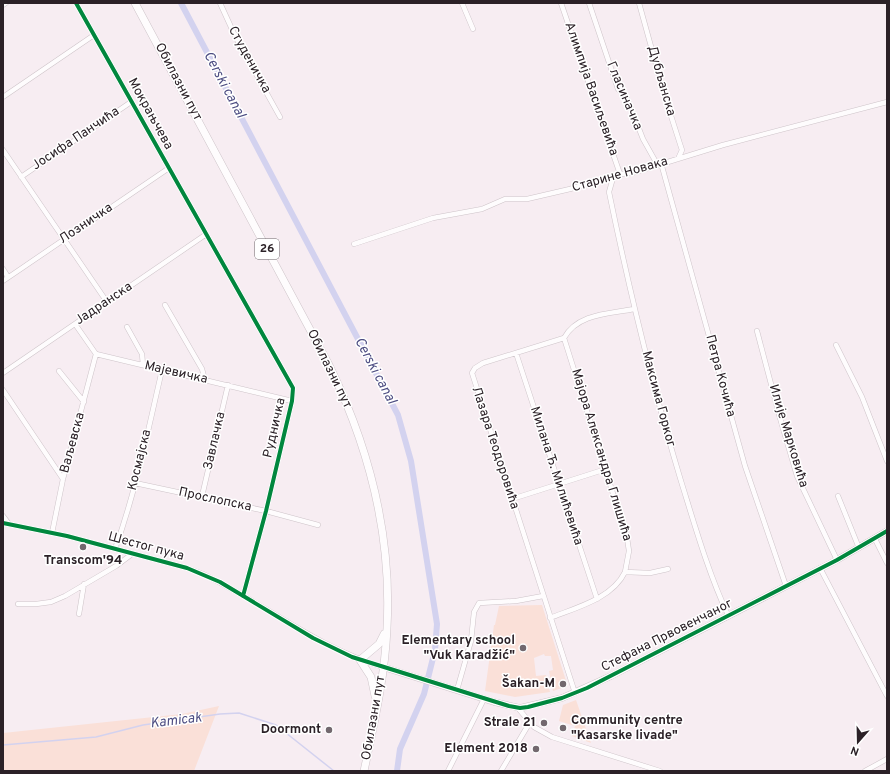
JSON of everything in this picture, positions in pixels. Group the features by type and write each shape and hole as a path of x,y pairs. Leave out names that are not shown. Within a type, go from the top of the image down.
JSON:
{"main road":[{"name":"Обилазни пут","path":"135,3 308,324 352,415 370,470 380,519 387,580 387,626 383,666 364,771"},
{"path":"377,700 372,677 360,660 379,644 387,626"}],"street":[{"name":"Мокрањчева","path":"76,3 205,235"},
{"name":"Студеничка","path":"220,3 236,38 280,117"},
{"path":"462,3 473,29"},
{"name":"Алимпија Васиљевића","path":"561,3 620,174"},
{"name":"Гласиначка","path":"589,3 618,89 627,98 642,139 659,164"},
{"name":"Дубљанска","path":"638,3 682,150 678,159"},
{"path":"3,97 94,35"},
{"name":"Јосифа Панчића","path":"21,177 131,102"},
{"name":"Старине Новака","path":"354,244 433,218 482,209 505,199 527,200 613,178 620,174 629,174 659,164 887,102"},
{"path":"3,150 107,302"},
{"name":"Петра Кочића","path":"659,164 745,466 786,586"},
{"name":"Лозничка","path":"3,281 169,168"},
{"name":"Максима Горког","path":"613,178 609,192 634,309 658,406 686,498 712,575 728,615"},
{"name":"Јадранска","path":"3,372 205,235"},
{"name":"Рудничка","path":"205,235 293,388 292,401 266,511 243,596"},
{"path":"3,269 8,277"},
{"path":"165,305 202,369 205,380"},
{"path":"564,338 571,328 580,321 596,316 634,309"},
{"path":"75,324 96,354"},
{"path":"127,327 142,354 143,365"},
{"name":"Илије Марковића","path":"757,331 797,476 837,560"},
{"name":"Лазара Теодоровића","path":"564,338 484,363 475,368 472,373 575,693"},
{"name":"Мајора Александра Глишића","path":"564,338 629,546 629,557 625,572"},
{"path":"836,345 862,397 887,461"},
{"name":"Милана Ђ. Милићевића","path":"516,353 597,599"},
{"name":"Мајевичка","path":"96,354 292,401"},
{"name":"Ваљевска","path":"52,533 64,479 96,354"},
{"name":"Космајска","path":"115,550 135,483 162,370"},
{"path":"59,371 84,402"},
{"name":"Завлачка","path":"202,496 228,385"},
{"path":"3,390 64,479"},
{"path":"512,499 606,469"},
{"name":"Прослопска","path":"135,483 202,496 318,525"},
{"path":"838,496 859,548"},
{"path":"3,516 9,524"},
{"name":"Шестог пука","path":"3,523 52,533 193,570 220,582 319,641 360,660 383,666"},
{"name":"Стефана Првовенчаног","path":"383,666 484,699 517,708 533,705 575,693 837,560 887,531"},
{"path":"875,539 887,563"},
{"path":"18,604 51,602 74,592 84,584 116,566 132,554"},
{"path":"820,568 887,696"},
{"path":"550,618 597,599 617,584 625,572 650,573 668,569"},
{"path":"79,614 84,584"},
{"path":"458,690 470,645 474,612 479,603 516,601 543,596"},
{"path":"448,771 484,699"},
{"path":"517,708 540,731 552,737 660,771"},
{"path":"501,771 530,722"},
{"path":"865,771 887,759"}],"shaded area":[{"name":"Elementary school \"Vuk Karadžić\"","path":"542,605 568,687 565,680 560,682 562,688 553,691 549,671 553,670 551,656 545,656 544,654 534,658 536,676 546,675 550,692 515,697 485,691 494,625 499,606"},
{"path":"576,700 591,743 572,736 575,726 559,721 563,705"},
{"path":"219,706 194,771 3,771 3,733 182,714"}],"waterway":[{"name":"Cerski canal","path":"181,3 398,415 411,461 437,624 435,650 424,694 400,749 397,771"},
{"name":"Kamicak","path":"3,745 96,737 143,725 220,714 239,713 276,725 334,771"}],"cycle path":[{"path":"76,3 293,388 292,401 266,511 243,596"},
{"path":"3,523 67,536 187,568 220,582 313,638 352,657 509,706 520,708 562,698 587,688 837,560 887,531"}],"place":[{"name":"Transcom'94","path":"83,547"},
{"name":"Elementary school \"Vuk Karadžić\"","path":"523,648"},
{"name":"Šakan-M","path":"563,684"},
{"name":"Strale 21","path":"544,723"},
{"name":"Community centre \"Kasarske livade\"","path":"563,728"},
{"name":"Doormont","path":"329,730"},
{"name":"Element 2018","path":"536,749"}]}
